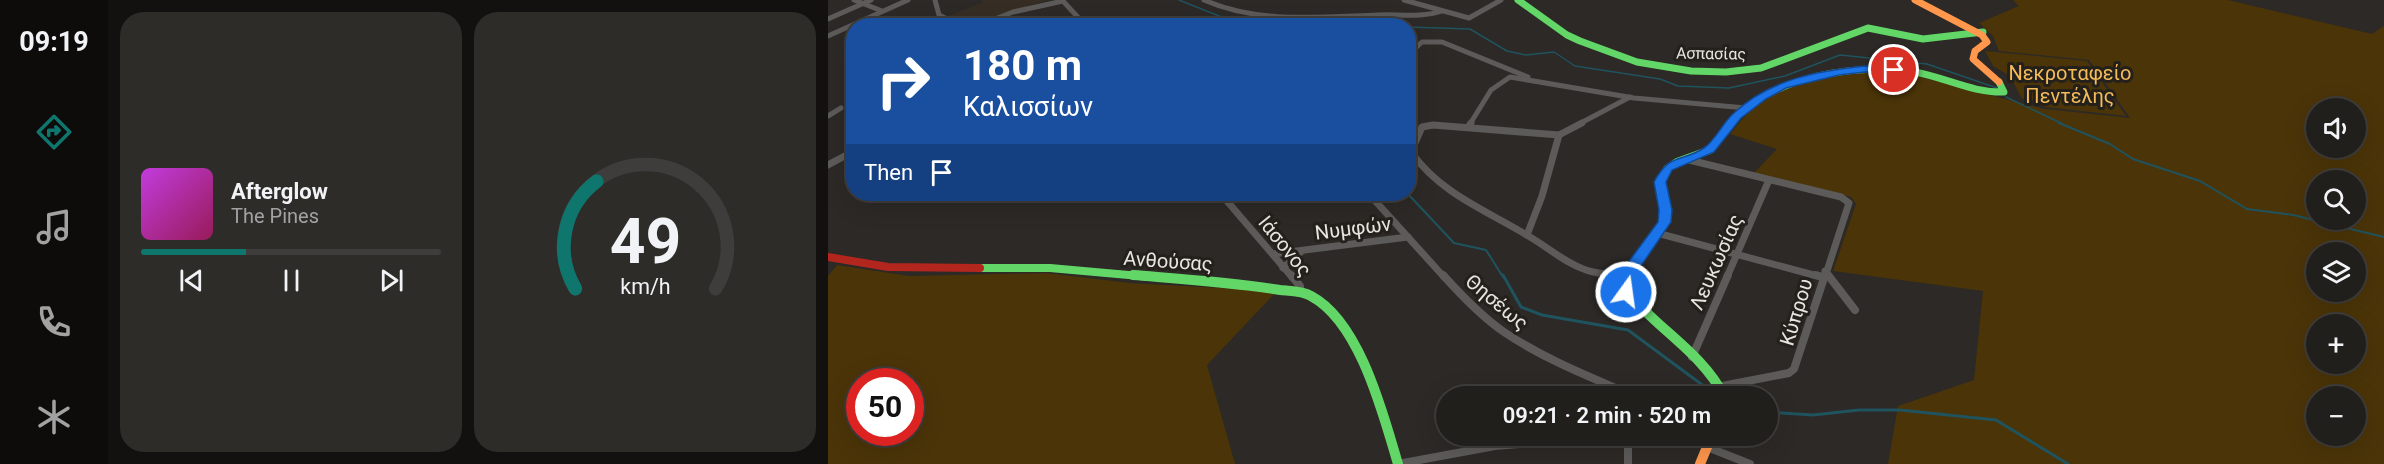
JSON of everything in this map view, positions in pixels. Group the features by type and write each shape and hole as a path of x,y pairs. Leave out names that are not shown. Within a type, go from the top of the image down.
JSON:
{"street":[{"path":"854,0 882,12"},
{"path":"828,19 871,0"},
{"path":"868,18 908,0"},
{"path":"935,0 939,15 945,18"},
{"path":"1204,0 1243,11 1301,16 1413,15 1442,11"},
{"path":"1404,0 1472,18 1501,0"},
{"name":"Ασπασίας","path":"1518,0 1567,35 1580,41 1637,62 1691,71 1726,72 1761,68 1791,59 1855,31 1868,28 1923,39 1983,32"},
{"path":"1720,386 1715,376 1635,305 1625,289 1626,275 1666,218 1660,184 1661,177 1669,166 1712,148 1731,122 1746,108 1782,85 1810,77 1865,69 1921,73 2001,93 2004,91 2003,87 1973,59 1975,51 1988,40 1983,32 1932,13 1915,0"},
{"path":"998,18 1013,12 1063,1 1079,18"},
{"path":"828,36 846,28"},
{"path":"1416,48 1422,42 1442,42 1518,70 1530,78"},
{"path":"1469,126 1479,107 1500,80 1510,77 1530,78 1630,97 1746,108"},
{"path":"1416,141 1422,127 1469,126 1559,135 1630,97"},
{"path":"828,116 841,108"},
{"path":"1527,235 1542,196 1559,135"},
{"path":"828,165 846,155"},
{"path":"1685,159 1769,180"},
{"path":"1416,160 1455,197 1594,273 1626,275"},
{"name":"Κύπρου","path":"1741,386 1789,373 1794,369 1849,203 1841,197 1769,180"},
{"name":"Λευκωσίας","path":"1692,357 1739,255 1769,180"},
{"name":"Ιάσονος","path":"1227,201 1300,286 1300,292"},
{"name":"Θησέως","path":"1375,201 1463,297 1504,332 1563,365 1611,386"},
{"path":"1657,233 1739,255 1824,274 1855,310"},
{"name":"Νυμφών","path":"1273,254 1408,237"},
{"name":"Νυμφών","path":"1283,268 1302,251"},
{"name":"Ανθούσας","path":"828,257 888,267 1034,267 1251,285 1300,292 1325,305 1352,337 1379,402 1398,464"},
{"path":"1398,464 1495,446"},
{"path":"1628,446 1628,464"},
{"path":"1700,464 1707,447 1750,464"}],"shaded area":[{"path":"981,0 1047,0 991,18 946,17 983,2"}],"green space":[{"path":"2013,0 2228,0 2372,34 2384,26 2384,464 1888,464 1898,406 1974,380 1983,291 1833,271 1856,204 1851,197 1754,173 1777,149 1730,134 1751,109 1779,90 1826,76 1863,72 1916,76 2045,109 2130,118 2089,60 1999,51 1993,36 1979,23 2019,6"},
{"name":"Νεκροταφείο Πεντέλης","path":"1985,51 2087,61 2126,116 2045,107 2033,100 2022,99 2010,76 1993,66"},
{"path":"837,265 909,276 1046,273 1130,283 1277,291 1207,365 1235,464 828,464 828,276"}],"waterway":[{"path":"1179,0 1224,18"},
{"path":"1416,27 1470,29 1507,51 1526,55 1554,52 1575,66 1660,79 1678,86 1729,88 1785,76 1840,55 1927,64 1997,88"},
{"path":"2006,97 2063,124"},
{"path":"2059,123 2110,144 2133,159 2200,181 2247,209 2293,215 2384,237"},
{"path":"1415,201 1454,243 1486,250 1503,277"},
{"path":"1503,275 1521,307 1542,315 1628,330 1704,386"},
{"path":"1778,413 1813,415 1859,410 1900,410 1996,420 2068,464"}],"traffic: fast":[{"path":"1518,0 1567,35 1580,41 1637,62 1691,71 1726,72 1761,68 1868,28 1923,39 1983,32"},
{"path":"1719,386 1705,366 1649,317 1625,289 1631,269 1656,237 1665,219 1666,213 1660,186 1667,169 1677,162 1710,150 1731,123 1758,101 1800,81 1822,75 1868,69 1892,69 1926,74 1981,91 2004,92 1999,82"},
{"path":"980,268 1050,268 1251,285 1310,295 1330,311 1354,343 1385,420 1398,464"}],"traffic: slow":[{"path":"1915,0 1923,6 1965,24 1982,35 1987,42 1975,51 1973,59 1999,82"},
{"path":"1700,464 1707,446"}],"traffic: jam":[{"path":"828,257 888,267 980,268"}],"route":[{"path":"1626,292 1626,275 1666,218 1660,182 1662,174 1668,168 1677,162 1710,150 1737,116 1762,96 1782,85 1839,72 1865,69 1894,70"}]}
